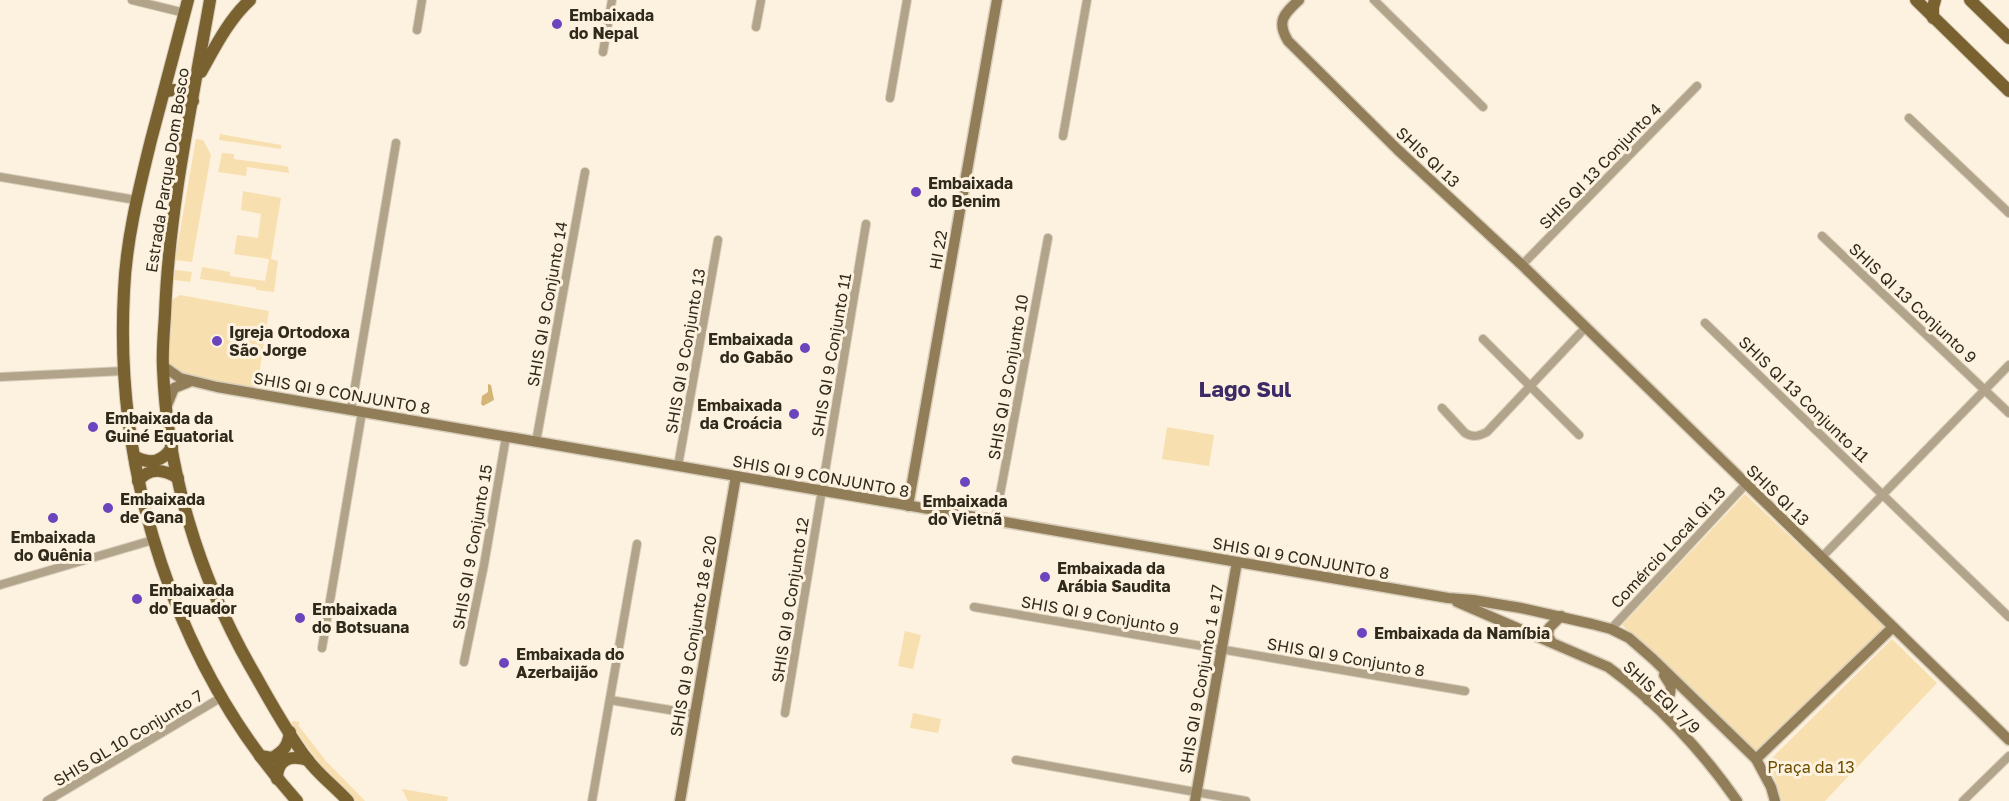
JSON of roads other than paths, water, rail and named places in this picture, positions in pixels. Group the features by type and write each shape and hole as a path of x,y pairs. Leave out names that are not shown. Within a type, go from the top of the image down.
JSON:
{"main road":[{"name":"Estrada Parque Dom Bosco","path":"188,0 136,201 124,290 123,370 134,456 153,540 183,621 222,697 260,756 297,801"},
{"name":"Estrada Parque Dom Bosco","path":"210,0 175,200 168,262 163,366 166,408 177,478 207,579 229,630 308,760 348,801"},
{"path":"196,81 223,35 243,6 250,0"},
{"path":"1916,0 2009,91"},
{"path":"1933,18 1935,0"},
{"path":"1970,0 2009,38"},
{"path":"164,92 183,91 193,101"},
{"path":"134,456 148,462 156,461 165,458 172,447"},
{"path":"138,481 148,472 155,470 177,478"},
{"path":"260,756 272,758 283,751 287,746 290,732"},
{"path":"277,779 279,767 288,758 308,760"}],"street":[{"path":"132,0 185,13"},
{"path":"417,30 422,0"},
{"path":"603,52 612,0"},
{"path":"756,27 761,0"},
{"path":"890,98 907,0"},
{"name":"HI 22","path":"908,506 997,0"},
{"path":"1063,136 1087,0"},
{"name":"SHIS QI 13","path":"1299,0 1283,18 1281,25 1288,41 1398,150 1522,265 2009,740"},
{"path":"1374,0 1483,107"},
{"name":"SHIS QI 13 Conjunto 4","path":"1522,265 1696,87"},
{"path":"1909,118 2009,213"},
{"path":"351,410 396,143"},
{"name":"SHIS QI 9 Conjunto 14","path":"536,442 585,172"},
{"path":"0,177 136,201"},
{"name":"SHIS QI 9 Conjunto 11","path":"822,491 866,224"},
{"name":"SHIS QI 13 Conjunto 9","path":"1822,236 2009,413"},
{"name":"SHIS QI 9 Conjunto 10","path":"995,521 1048,238"},
{"name":"SHIS QI 9 Conjunto 13","path":"678,466 718,240"},
{"name":"SHIS QI 13 Conjunto 11","path":"1705,323 2009,616"},
{"path":"1442,408 1465,433 1470,436 1480,436 1487,432 1585,328"},
{"path":"1484,339 1579,435"},
{"path":"1821,558 2009,364"},
{"path":"163,366 173,375 190,382"},
{"path":"0,376 123,370"},
{"path":"166,408 170,393 174,388 190,382"},
{"name":"SHIS QI 9 CONJUNTO 8","path":"190,382 1448,598"},
{"path":"322,648 362,412"},
{"name":"SHIS QI 9 Conjunto 15","path":"464,662 484,565 506,437"},
{"name":"SHIS QI 9 Conjunto 18 e 20","path":"680,801 736,476"},
{"name":"Comércio Local Qi 13","path":"1611,629 1746,484"},
{"name":"SHIS QI 9 Conjunto 12","path":"785,713 822,491"},
{"path":"0,585 153,540"},
{"path":"592,801 637,544"},
{"name":"SHIS QI 9 Conjunto 1 e 17","path":"1195,797 1237,562"},
{"path":"1448,598 1473,600 1561,616 1611,629 1629,638 1756,759 1771,787 1775,801"},
{"name":"SHIS EQI 7/9","path":"1448,598 1608,667 1629,682 1697,750 1720,776 1737,801"},
{"name":"SHIS QI 9 Conjunto 9","path":"974,607 1221,649"},
{"path":"1551,641 1548,636 1549,628 1561,616"},
{"path":"1756,759 1893,627"},
{"name":"SHIS QI 9 Conjunto 8","path":"1221,649 1465,690"},
{"path":"1648,700 1663,699 1670,694 1671,686 1653,659"},
{"name":"SHIS QL 10 Conjunto 7","path":"47,801 222,697"},
{"path":"610,700 694,714"},
{"path":"1963,801 2009,756"},
{"path":"1016,760 1195,797 1246,801"}],"place":[{"name":"Embaixada do Nepal","path":"557,24"},
{"name":"Embaixada do Benim","path":"916,192"},
{"name":"Igreja Ortodoxa São Jorge","path":"217,341"},
{"name":"Embaixada do Gabão","path":"805,348"},
{"name":"Embaixada da Croácia","path":"794,414"},
{"name":"Embaixada da Guiné Equatorial","path":"93,427"},
{"name":"Embaixada do Vietnã","path":"965,482"},
{"name":"Embaixada de Gana","path":"108,508"},
{"name":"Embaixada do Quênia","path":"53,518"},
{"name":"Embaixada da Arábia Saudita","path":"1045,577"},
{"name":"Embaixada do Equador","path":"137,599"},
{"name":"Embaixada do Botsuana","path":"300,618"},
{"name":"Embaixada da Namíbia","path":"1362,633"},
{"name":"Embaixada do Azerbaijão","path":"504,663"}],"district":[{"name":"Lago Sul","path":"1245,388"}],"park label":[{"name":"Praça da 13","path":"1811,767"}]}
